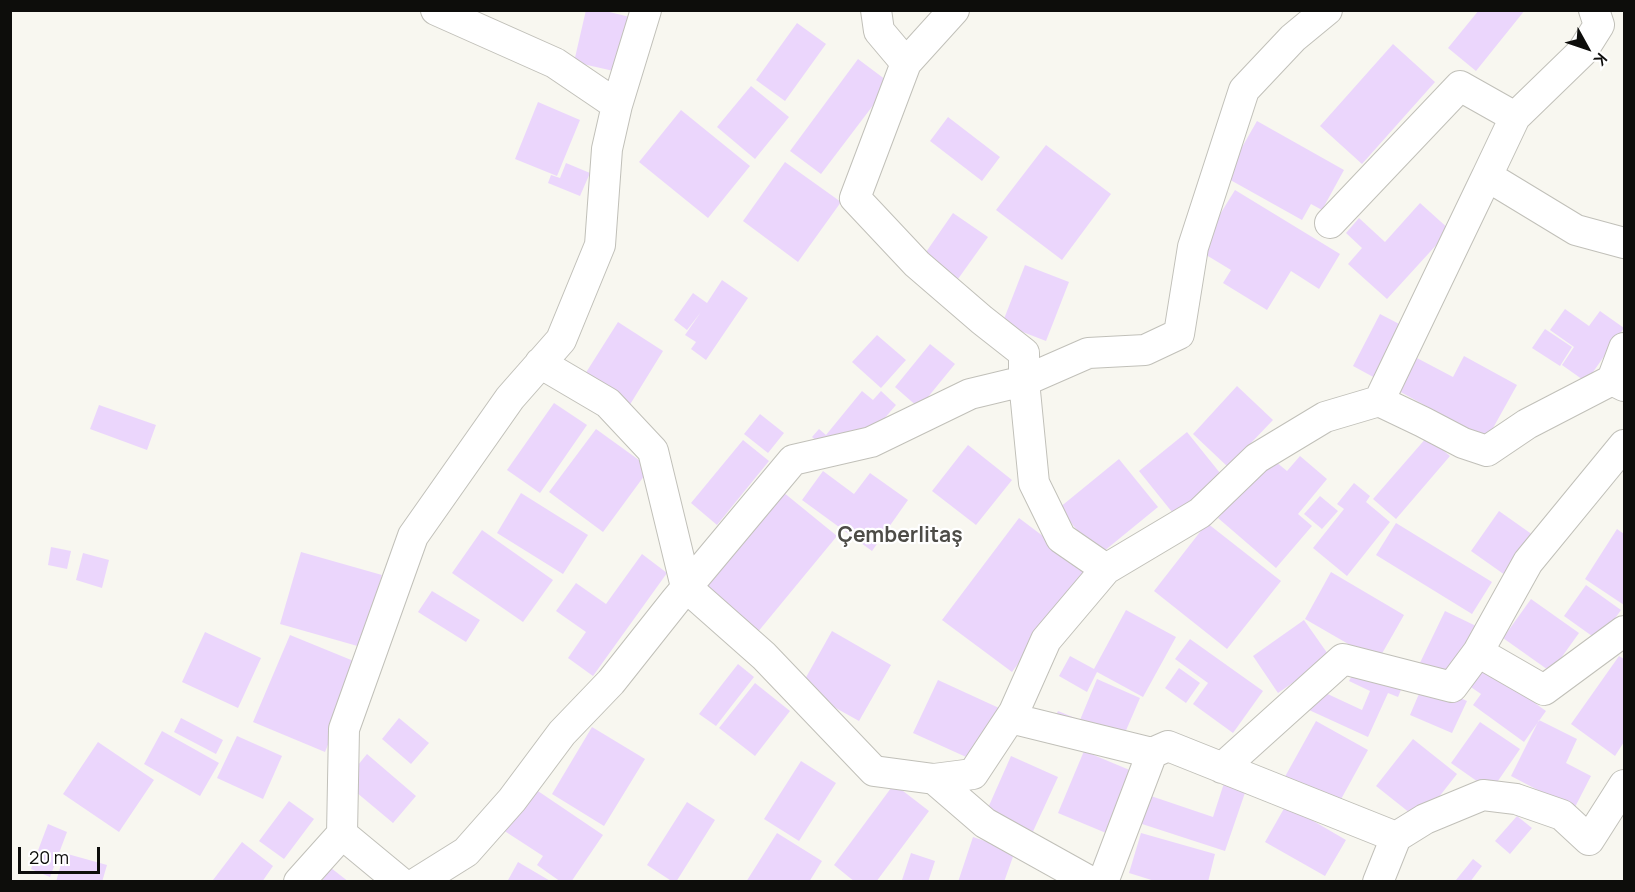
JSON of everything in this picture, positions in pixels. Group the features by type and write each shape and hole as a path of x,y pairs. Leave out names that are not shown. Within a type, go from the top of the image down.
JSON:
{"street":[{"path":"436,10 555,63 617,105"},
{"path":"299,882 342,834 344,729 413,536 510,398 561,340 600,245 607,149 617,105 646,10"},
{"path":"876,10 879,31 906,63"},
{"path":"954,10 906,63 855,198 917,264 1023,353 1034,483 1061,538 1106,569"},
{"path":"418,882 466,852 512,800 562,733 611,682 793,460 871,442 970,394 1024,381 1088,353 1145,350 1179,333 1193,248 1244,90 1293,38 1327,10"},
{"path":"1379,401 1515,117 1582,52 1599,25 1594,10"},
{"path":"1330,223 1460,86 1515,117"},
{"path":"1487,176 1576,230 1624,243"},
{"path":"540,363 608,403 653,451 687,587 764,656 874,771 934,779 973,774 1010,718 1046,640 1106,569 1200,513 1257,458 1325,417 1379,401 1463,443 1487,451 1527,424 1618,383 1624,348"},
{"path":"1221,768 1343,659 1452,687 1478,652 1528,562 1624,445"},
{"path":"1478,652 1544,690 1624,632"},
{"path":"1010,718 1152,753 1168,746 1396,837"},
{"path":"1103,882 1152,753"},
{"path":"934,779 985,823 1091,882"},
{"path":"1378,882 1396,837 1425,819 1483,795 1515,799 1562,815 1589,840 1624,785"},
{"path":"342,834 400,882"}],"building":[{"path":"586,10 601,10 630,17 618,72 574,62"},
{"path":"1479,10 1525,10 1476,71 1448,48"},
{"path":"797,23 826,44 785,101 756,80"},
{"path":"1393,44 1435,82 1362,164 1320,126"},
{"path":"858,59 890,83 821,174 790,151"},
{"path":"751,86 789,117 755,159 717,127"},
{"path":"538,102 580,120 557,176 515,159"},
{"path":"681,110 750,166 708,218 639,162"},
{"path":"948,117 1000,157 982,181 930,141"},
{"path":"1257,121 1344,170 1322,210 1311,204 1302,220 1225,177"},
{"path":"1046,145 1111,194 1062,260 996,210"},
{"path":"785,162 841,202 798,262 743,221"},
{"path":"566,163 590,173 580,196 548,183 551,175 560,178"},
{"path":"1235,190 1340,254 1319,289 1291,271 1267,310 1223,283 1231,270 1198,250"},
{"path":"1420,203 1450,230 1387,299 1348,264 1362,248 1346,233 1359,218 1385,242"},
{"path":"953,213 988,237 958,279 924,255"},
{"path":"1025,265 1069,282 1046,341 1002,324"},
{"path":"722,280 748,298 706,360 691,349 696,342 685,335 701,312 687,330 674,320 693,293 707,303"},
{"path":"1565,309 1589,326 1600,311 1624,328 1586,382 1562,365 1574,347 1550,330"},
{"path":"1380,314 1405,327 1377,379 1353,366"},
{"path":"618,322 663,351 626,411 580,382"},
{"path":"1545,329 1572,347 1560,366 1532,348"},
{"path":"877,335 906,360 881,388 852,362"},
{"path":"930,344 955,364 919,408 895,387"},
{"path":"1464,356 1517,385 1483,446 1432,418 1435,411 1397,390 1415,357 1453,377"},
{"path":"1237,386 1273,420 1228,467 1193,434"},
{"path":"862,391 873,400 881,391 896,405 865,441 826,449 812,437 819,429 826,435"},
{"path":"554,403 587,425 540,493 507,470"},
{"path":"99,405 156,425 147,450 90,429"},
{"path":"760,414 784,433 768,453 744,434"},
{"path":"596,429 650,468 603,532 549,492"},
{"path":"1187,432 1224,478 1176,517 1139,471"},
{"path":"1427,437 1450,456 1396,519 1373,499"},
{"path":"743,440 769,461 717,525 691,503"},
{"path":"968,445 1012,480 976,525 932,491"},
{"path":"1300,456 1327,479 1298,514 1312,526 1276,568 1218,518 1270,457 1287,471"},
{"path":"1119,459 1158,507 1098,556 1059,508"},
{"path":"823,471 854,494 870,473 908,500 872,551 802,500"},
{"path":"1354,483 1370,496 1366,502 1390,522 1347,576 1313,548 1344,509 1337,504"},
{"path":"783,492 837,536 757,633 704,590"},
{"path":"521,493 588,535 563,574 497,533"},
{"path":"1320,496 1338,511 1322,529 1304,514"},
{"path":"1499,511 1540,540 1512,580 1471,551"},
{"path":"1019,518 1088,570 1012,672 942,620"},
{"path":"1207,523 1281,581 1227,649 1154,591"},
{"path":"1396,523 1492,582 1472,614 1376,555"},
{"path":"1617,529 1624,534 1624,605 1585,579"},
{"path":"482,530 553,580 523,622 452,573"},
{"path":"51,547 71,551 67,569 48,565"},
{"path":"301,552 382,575 361,647 280,624"},
{"path":"83,553 109,560 102,588 76,580"},
{"path":"642,554 667,573 593,676 568,658 586,632 556,611 576,583 606,604"},
{"path":"1331,572 1404,615 1376,664 1348,648 1350,645 1305,619"},
{"path":"1586,585 1621,610 1599,641 1564,616"},
{"path":"432,591 480,620 466,642 418,612"},
{"path":"1531,599 1579,633 1551,672 1503,638"},
{"path":"1126,610 1176,637 1143,697 1097,672 1087,692 1059,676 1070,656 1094,669"},
{"path":"1445,611 1476,626 1448,684 1417,669"},
{"path":"1304,620 1330,657 1278,693 1253,656"},
{"path":"832,631 891,665 859,721 800,688"},
{"path":"205,632 261,658 238,708 182,682"},
{"path":"290,635 361,664 325,752 253,722"},
{"path":"1190,639 1263,691 1233,733 1193,704 1208,683 1175,659"},
{"path":"1619,656 1624,659 1624,742 1615,756 1571,724"},
{"path":"1479,663 1546,711 1524,742 1473,705 1481,694 1465,683"},
{"path":"738,664 754,677 716,726 699,714"},
{"path":"1358,664 1403,685 1398,697 1388,693 1368,737 1309,710 1319,690 1362,710 1370,691 1349,681"},
{"path":"1179,668 1200,683 1186,703 1165,688"},
{"path":"1097,679 1140,698 1121,742 1056,715 1058,711 1080,720"},
{"path":"938,680 999,708 975,761 913,733"},
{"path":"1424,682 1467,701 1452,733 1410,715"},
{"path":"755,683 790,711 755,756 719,728"},
{"path":"181,718 223,740 216,754 174,732"},
{"path":"399,718 429,743 411,764 382,739"},
{"path":"1539,720 1577,739 1566,763 1591,776 1574,809 1511,776"},
{"path":"1316,721 1368,750 1334,812 1282,782"},
{"path":"1480,722 1520,749 1491,791 1451,763"},
{"path":"592,727 645,759 604,826 552,794"},
{"path":"162,731 219,763 200,796 144,764"},
{"path":"237,736 282,756 263,799 217,778"},
{"path":"1413,739 1457,774 1420,821 1376,786"},
{"path":"98,742 154,780 119,832 63,794"},
{"path":"1084,751 1132,771 1106,833 1058,813"},
{"path":"367,754 416,796 393,823 344,782"},
{"path":"1011,756 1058,777 1030,838 984,817"},
{"path":"801,761 836,783 799,841 764,819"},
{"path":"1226,777 1248,784 1225,851 1139,823 1148,795 1213,817"},
{"path":"894,784 929,811 876,882 855,882 834,865"},
{"path":"532,787 603,835 571,882 561,882 537,865 543,856 503,830"},
{"path":"289,801 314,819 284,859 259,841"},
{"path":"687,802 715,820 676,882 673,882 647,865"},
{"path":"1286,805 1346,840 1325,876 1265,842"},
{"path":"1517,816 1532,828 1510,854 1495,841"},
{"path":"48,824 67,832 50,877 31,869"},
{"path":"777,833 822,861 809,882 746,882"},
{"path":"1141,833 1215,854 1208,882 1158,882 1129,873"},
{"path":"973,837 1015,851 1004,882 958,882"},
{"path":"242,842 273,866 262,882 215,882 213,880"},
{"path":"64,853 107,865 102,882 56,882"},
{"path":"911,853 935,861 928,882 902,880"},
{"path":"1473,859 1482,866 1470,882 1458,882 1456,880"},
{"path":"518,862 552,882 507,882"},
{"path":"331,868 349,882 321,882"}],"district":[{"name":"Çemberlitaş","path":"900,536"}]}
